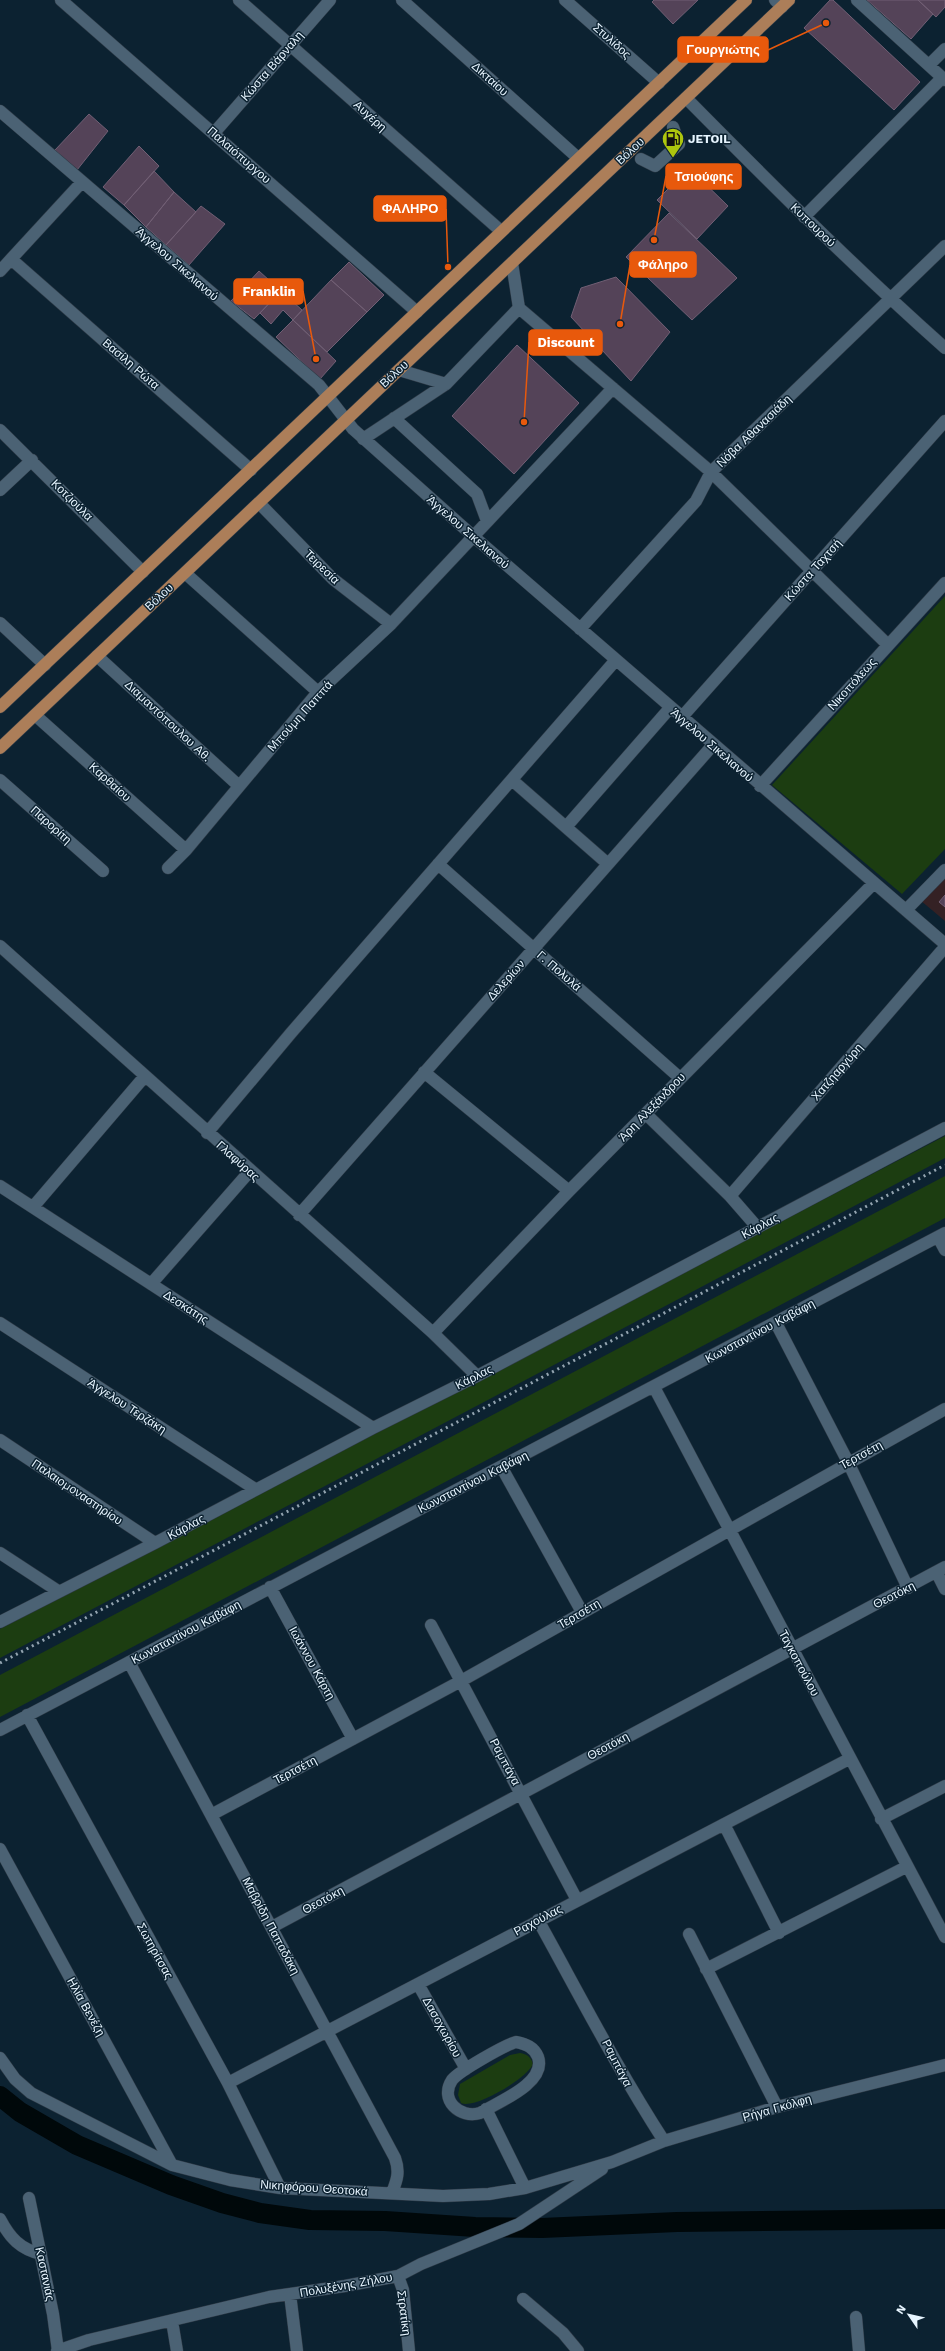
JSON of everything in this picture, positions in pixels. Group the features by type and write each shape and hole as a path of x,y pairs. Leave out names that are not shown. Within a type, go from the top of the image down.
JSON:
{"main road":[{"path":"0,707 328,398 501,231 746,0"},
{"name":"Βόλου","path":"0,748 686,98 782,2"}],"street":[{"name":"Παλαιόπυργου","path":"61,0 214,132 417,312"},
{"name":"Αυγέρη","path":"239,0 501,231"},
{"name":"Κώστα Βάρναλη","path":"214,132 330,0"},
{"name":"Δικταίου","path":"402,0 578,158"},
{"name":"Στυλίδος","path":"565,0 659,83"},
{"path":"804,217 944,79 857,0"},
{"path":"929,66 945,49"},
{"name":"Κυπουρού","path":"686,98 804,217 890,299 945,348"},
{"name":"Άγγελου Σικελιανού","path":"0,111 319,386 345,420 363,439 473,536 681,718 945,944"},
{"path":"641,159 655,166 679,144 673,127"},
{"path":"0,271 82,182"},
{"name":"Νόβα Αθανασιάδη","path":"580,629 696,501 711,472 945,246"},
{"name":"Βασίλη Ρώτα","path":"11,259 251,470"},
{"path":"512,262 519,308 711,472 887,644"},
{"path":"363,439 446,384 519,308"},
{"path":"399,370 446,384"},
{"name":"Μπούμη Παππά","path":"168,868 186,850 318,692 391,624 612,388"},
{"path":"394,418 476,494 487,521"},
{"name":"Κώστα Ταχτσή","path":"681,718 945,421"},
{"name":"Κοτζιούλα","path":"0,430 32,460 143,572"},
{"path":"0,490 32,460"},
{"name":"Τειρεσία","path":"259,503 333,579 391,624"},
{"path":"185,573 318,692"},
{"name":"Νικοπόλεως","path":"760,786 887,644 945,583"},
{"path":"0,623 45,665"},
{"name":"Διαμαντόπουλου Αθ.","path":"97,656 239,786"},
{"path":"207,1133 291,1033 615,660"},
{"path":"566,828 670,708"},
{"name":"Καρθαίου","path":"35,715 186,850"},
{"name":"Δελερίων","path":"299,1215 713,745"},
{"name":"Παρορίτη","path":"0,780 103,871"},
{"path":"512,780 608,864"},
{"name":"Γ. Πολυλά","path":"438,864 680,1078"},
{"path":"906,910 945,870"},
{"name":"Άρη Αλεξάνδρου","path":"433,1333 569,1191 874,883"},
{"name":"Γλαφύρας","path":"0,946 207,1133 433,1333 477,1376"},
{"name":"Χατζηαργύρη","path":"730,1196 945,947"},
{"path":"424,1072 569,1191"},
{"path":"33,1207 145,1076"},
{"path":"646,1114 730,1196 757,1228"},
{"name":"Κάρλας","path":"0,1622 58,1591 155,1543 373,1428 477,1376 945,1128"},
{"path":"152,1284 250,1171"},
{"name":"Δεσκάτης","path":"0,1186 373,1428"},
{"path":"941,1235 945,1250"},
{"name":"Κωνσταντίνου Καβάφη","path":"0,1730 270,1587 502,1468 941,1235"},
{"name":"Άγγελου Τερζάκη","path":"0,1323 255,1490"},
{"path":"776,1323 848,1462 908,1588"},
{"name":"Ταγκοπούλου","path":"654,1387 906,1867 945,1937"},
{"name":"Τερτσέτη","path":"211,1814 353,1740 461,1681 848,1462 945,1409"},
{"name":"Παλαιομοναστηρίου","path":"0,1440 155,1543"},
{"path":"502,1468 582,1612"},
{"path":"0,1553 58,1591"},
{"path":"941,1570 945,1589"},
{"name":"Θεοτόκη","path":"272,1927 791,1648 941,1570"},
{"name":"Ιωάννου Κάρτη","path":"270,1587 353,1740"},
{"name":"Ραμπάγα","path":"432,1625 577,1900"},
{"name":"Μαβρίδη Παπαδάκη","path":"129,1662 397,2163 398,2177 392,2193"},
{"name":"Σωτηρίτσας","path":"27,1715 228,2083 280,2188"},
{"name":"Ραχούλας","path":"228,2083 849,1759"},
{"path":"881,1819 945,1786"},
{"path":"724,1824 780,1933"},
{"name":"Ηλία Βενέζη","path":"0,1850 172,2165"},
{"path":"706,1969 780,1933 906,1867"},
{"name":"Ραμπάγα","path":"538,1920 615,2057 629,2087 664,2141"},
{"path":"689,1934 776,2107"},
{"name":"Δασοχωρίου","path":"418,1984 466,2069"},
{"path":"516,2042 528,2045 537,2054 539,2067 533,2080 486,2109 473,2115 458,2112 449,2100 448,2092 453,2079 466,2069 504,2046 516,2042"},
{"name":"Νικηφόρου Θεοτοκά","path":"0,2058 15,2079 31,2093 172,2165 230,2180 280,2188 444,2196 489,2194 525,2188 612,2162"},
{"name":"Ρήγα Γκόλφη","path":"612,2162 664,2141 776,2107 945,2065"},
{"path":"486,2109 525,2188"},
{"name":"Πολυξένης Ζήλου","path":"58,2351 89,2340 269,2297 372,2282 398,2276 421,2264 519,2224 612,2162"},
{"name":"Καστανιάς","path":"29,2198 41,2254 58,2351"},
{"path":"0,2219 19,2246 27,2251 41,2254"},
{"name":"Στρατίκη","path":"398,2276 402,2290 409,2351"},
{"path":"290,2294 297,2351"},
{"path":"523,2299 563,2333 578,2351"},
{"path":"856,2317 859,2351"},
{"path":"172,2320 177,2351"}],"shaded area":[{"path":"945,874 945,921 920,900"}],"green space":[{"path":"945,596 945,849 902,894 772,785"},
{"path":"945,1136 945,1158 0,1658 0,1629"},
{"path":"945,1176 945,1218 0,1717 0,1675"},
{"path":"520,2053 528,2056 533,2064 521,2077 500,2091 477,2102 468,2104 461,2103 458,2095 460,2084 510,2055"}],"building":[{"path":"654,0 698,0 673,24 652,2"},
{"path":"830,0 833,0 920,82 894,110 804,28"},
{"path":"867,0 918,0 933,14 911,39"},
{"path":"918,0 945,0 945,7 936,17"},
{"path":"89,114 108,131 77,170 55,150"},
{"path":"139,146 159,166 124,205 103,187"},
{"path":"689,168 728,206 697,239 657,200"},
{"path":"154,171 174,192 146,227 124,205"},
{"path":"174,192 196,212 166,245 146,227"},
{"path":"201,206 225,224 189,265 166,245"},
{"path":"669,213 737,278 692,320 626,257"},
{"path":"349,262 384,295 367,312 331,280"},
{"path":"259,271 281,291 254,319 231,301"},
{"path":"616,277 670,332 631,381 571,317 581,288"},
{"path":"331,280 367,312 327,352 293,320"},
{"path":"281,291 302,310 293,320 283,310 271,324 260,313"},
{"path":"293,320 336,361 320,379 276,337"},
{"path":"517,345 579,403 514,474 452,416"},
{"path":"945,895 945,907 939,902"}],"waterway":[{"path":"0,2096 20,2112 77,2145 171,2185 222,2203 260,2213 310,2220 385,2221 475,2227 542,2228 677,2222 945,2219"}],"railway":[{"path":"0,1663 945,1165"}],"place":[{"name":"Γουργιώτης","path":"826,23"},
{"name":"JETOIL","path":"673,158"},
{"name":"Τσιούφης","path":"654,240"},
{"name":"ΦΑΛΗΡΟ","path":"448,267"},
{"name":"Φάληρο","path":"620,324"},
{"name":"Franklin","path":"316,359"},
{"name":"Discount","path":"524,422"}]}
